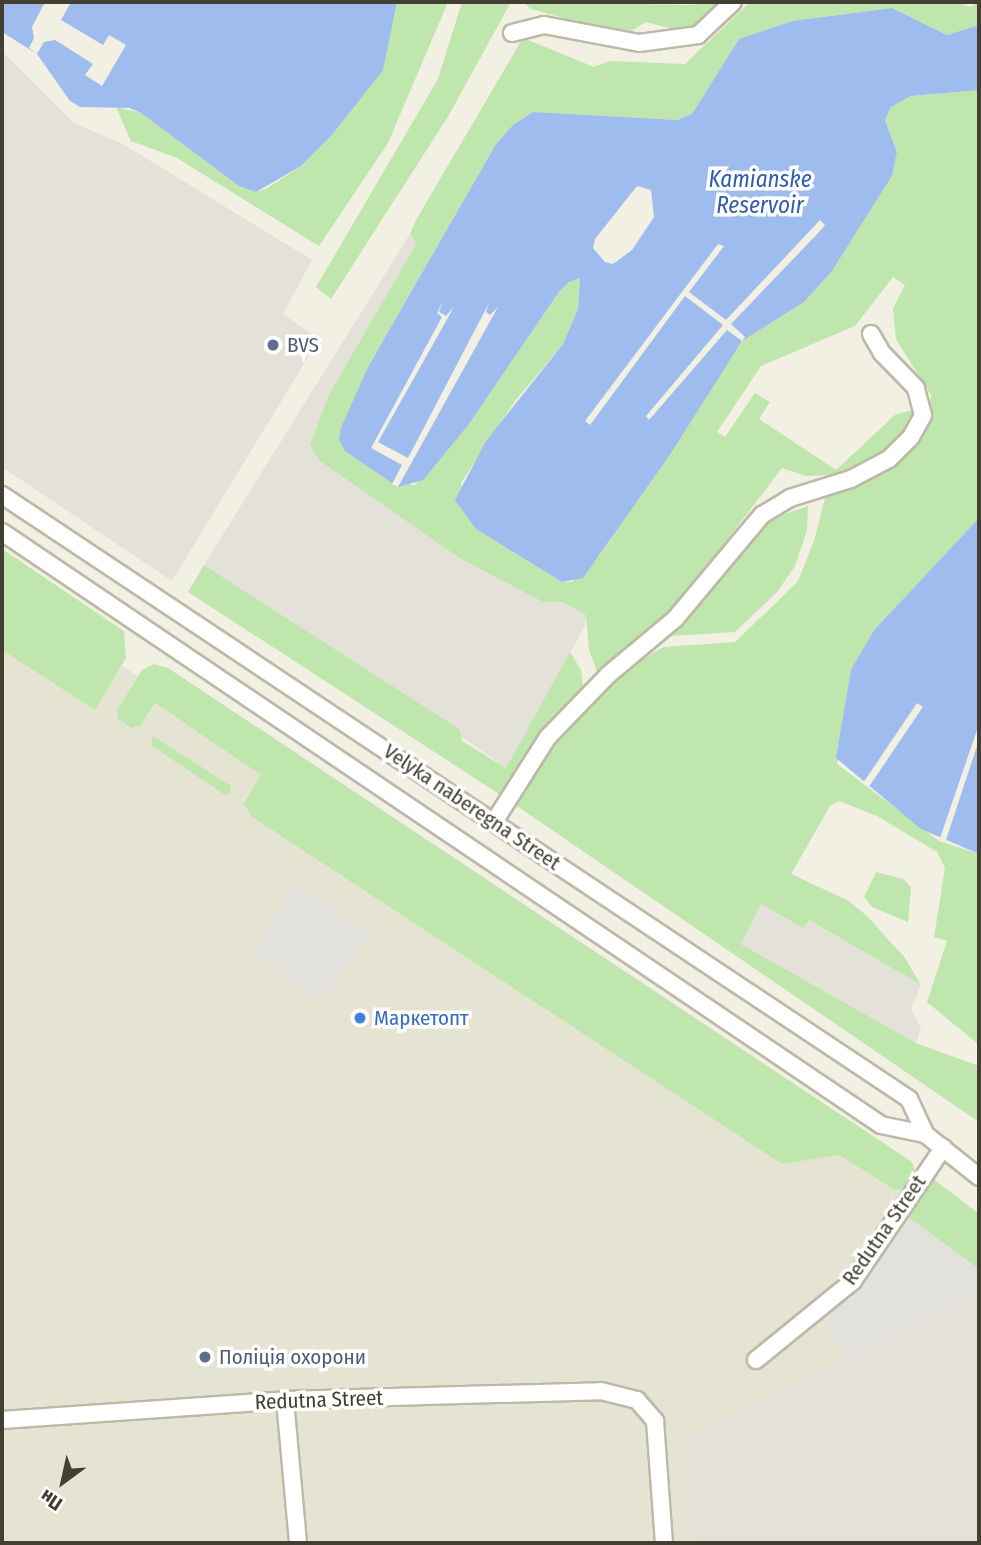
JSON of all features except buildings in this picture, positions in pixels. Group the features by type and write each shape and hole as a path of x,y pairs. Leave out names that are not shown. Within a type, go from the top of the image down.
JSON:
{"street":[{"path":"512,33 544,25 639,43 698,35 733,2"},
{"path":"494,822 548,737 608,675 675,619 762,515 790,498 851,480 889,459 911,438 923,415 916,388 871,334"},
{"name":"Velyka naberegna Street","path":"2,495 909,1099 925,1134"},
{"name":"Velyka naberegna Street","path":"2,532 881,1125 925,1134 979,1177"},
{"name":"Redutna Street","path":"756,1360 853,1281 943,1148"},
{"name":"Redutna Street","path":"2,1420 285,1400 601,1391 637,1400 654,1421 664,1543"},
{"path":"285,1400 298,1543"}],"shaded area":[{"path":"2,51 74,123 123,144 312,260 283,314 319,339 172,581 2,467"},
{"path":"410,234 417,243 310,445 320,461 461,559 543,602 563,602 586,615 585,626 506,768 370,672 204,565"},
{"path":"2,650 94,709 122,666 138,676 117,710 141,725 155,703 262,775 245,799 244,807 252,817 782,1164 839,1155 895,1190 905,1188 910,1180 924,1189 825,1322 847,1358 688,1437 690,1543 2,1543"},
{"path":"296,883 369,932 322,1002 249,953"},
{"path":"761,904 803,928 808,920 921,985 911,1009 921,1029 916,1043 741,944"},
{"path":"905,1215 979,1269 979,1304 954,1304 847,1358 825,1322"},
{"path":"954,1304 979,1304 979,1543 690,1543 688,1437"}],"green space":[{"path":"397,2 448,2 388,143 319,246 177,158 131,141 116,107 141,113 239,186 256,192 266,189 301,166 332,135 382,70"},
{"path":"462,2 511,2 449,115 331,299 316,287 438,79"},
{"path":"523,2 689,5 721,2 695,26 673,29 646,22 624,35 531,9"},
{"path":"750,2 957,2 970,7 979,2 979,25 947,35 892,8 792,21 739,39 692,114 677,120 533,112 513,125 496,144 368,367 339,440 414,486 469,424 559,292 575,277 580,278 578,309 563,344 515,401 461,483 476,529 562,582 572,582 600,555 742,341 804,302 832,271 892,176 897,152 885,120 891,107 911,96 979,90 979,518 875,629 848,700 837,764 939,841 979,854 979,1045 927,1002 947,941 934,937 945,868 937,852 877,816 839,801 830,806 791,874 849,901 867,916 905,958 921,985 809,920 803,928 761,904 741,944 916,1043 979,1066 979,1122 514,804 551,744 587,703 642,659 664,647 735,642 798,581 814,541 831,475 806,476 782,468 679,603 599,677 589,650 586,615 563,602 543,602 461,559 320,461 310,445 330,393 417,243 410,234 416,220 523,38 594,67 610,61 685,64","holes":["893,277 905,285 893,309 896,339 931,395 930,405 895,415 836,470 759,419 770,402 755,393 725,437 717,432 761,366 855,326"]},
{"path":"808,506 807,530 795,566 777,592 735,632 671,636 759,523"},
{"path":"2,549 124,631 126,658 95,710 2,650"},
{"path":"204,565 459,729 462,741 506,768 570,652 581,670 583,686 542,732 499,794 188,592"},
{"path":"154,664 168,668 912,1162 915,1172 905,1188 895,1190 839,1155 782,1164 252,817 243,804 261,775 155,703 141,725 132,728 117,718 117,710 142,670"},
{"path":"153,736 231,786 231,793 225,795 151,745"},
{"path":"876,872 903,879 911,887 908,922 872,907 864,897"},
{"path":"931,1177 979,1214 979,1269 905,1215"}],"water":[{"path":"2,2 397,2 383,70 332,135 301,166 256,192 239,186 141,113 129,108 80,107 70,101 37,54 2,32"},
{"name":"Kamianske Reservoir","path":"892,8 947,35 979,25 979,90 911,96 891,107 885,120 897,152 892,176 832,271 804,302 742,341 669,456 583,578 562,582 476,529 455,500 486,441 563,344 578,309 580,278 569,282 559,292 469,424 423,480 398,487 345,451 339,440 341,428 368,367 496,144 513,125 533,112 677,120 692,114 739,39 792,21","holes":["637,186 651,190 654,217 632,250 613,264 605,262 593,248 595,239"]},
{"path":"979,518 979,854 921,829 836,758 851,670 860,654 875,629"}],"pier":[{"path":"45,2 71,2 61,20 103,45 109,35 126,45 102,86 85,75 93,64 55,40 44,42 37,54 29,48 34,38 32,27"},
{"path":"820,220 825,225 821,230 731,324 745,337 742,341 727,330 649,420 646,416 723,325 685,296 590,425 585,421 718,244 724,246 689,292 726,320"},
{"path":"443,301 439,312 446,316 454,307 378,442 408,458 489,303 486,312 490,315 498,307 398,487 392,484 402,465 371,448 442,317 437,313"},
{"path":"917,703 923,707 869,787 863,783"},
{"path":"978,727 979,740 945,843 939,841"}],"place":[{"name":"BVS","path":"273,345"},
{"name":"Маркетопт","path":"360,1018"},
{"name":"Поліція охорони","path":"205,1357"}]}
